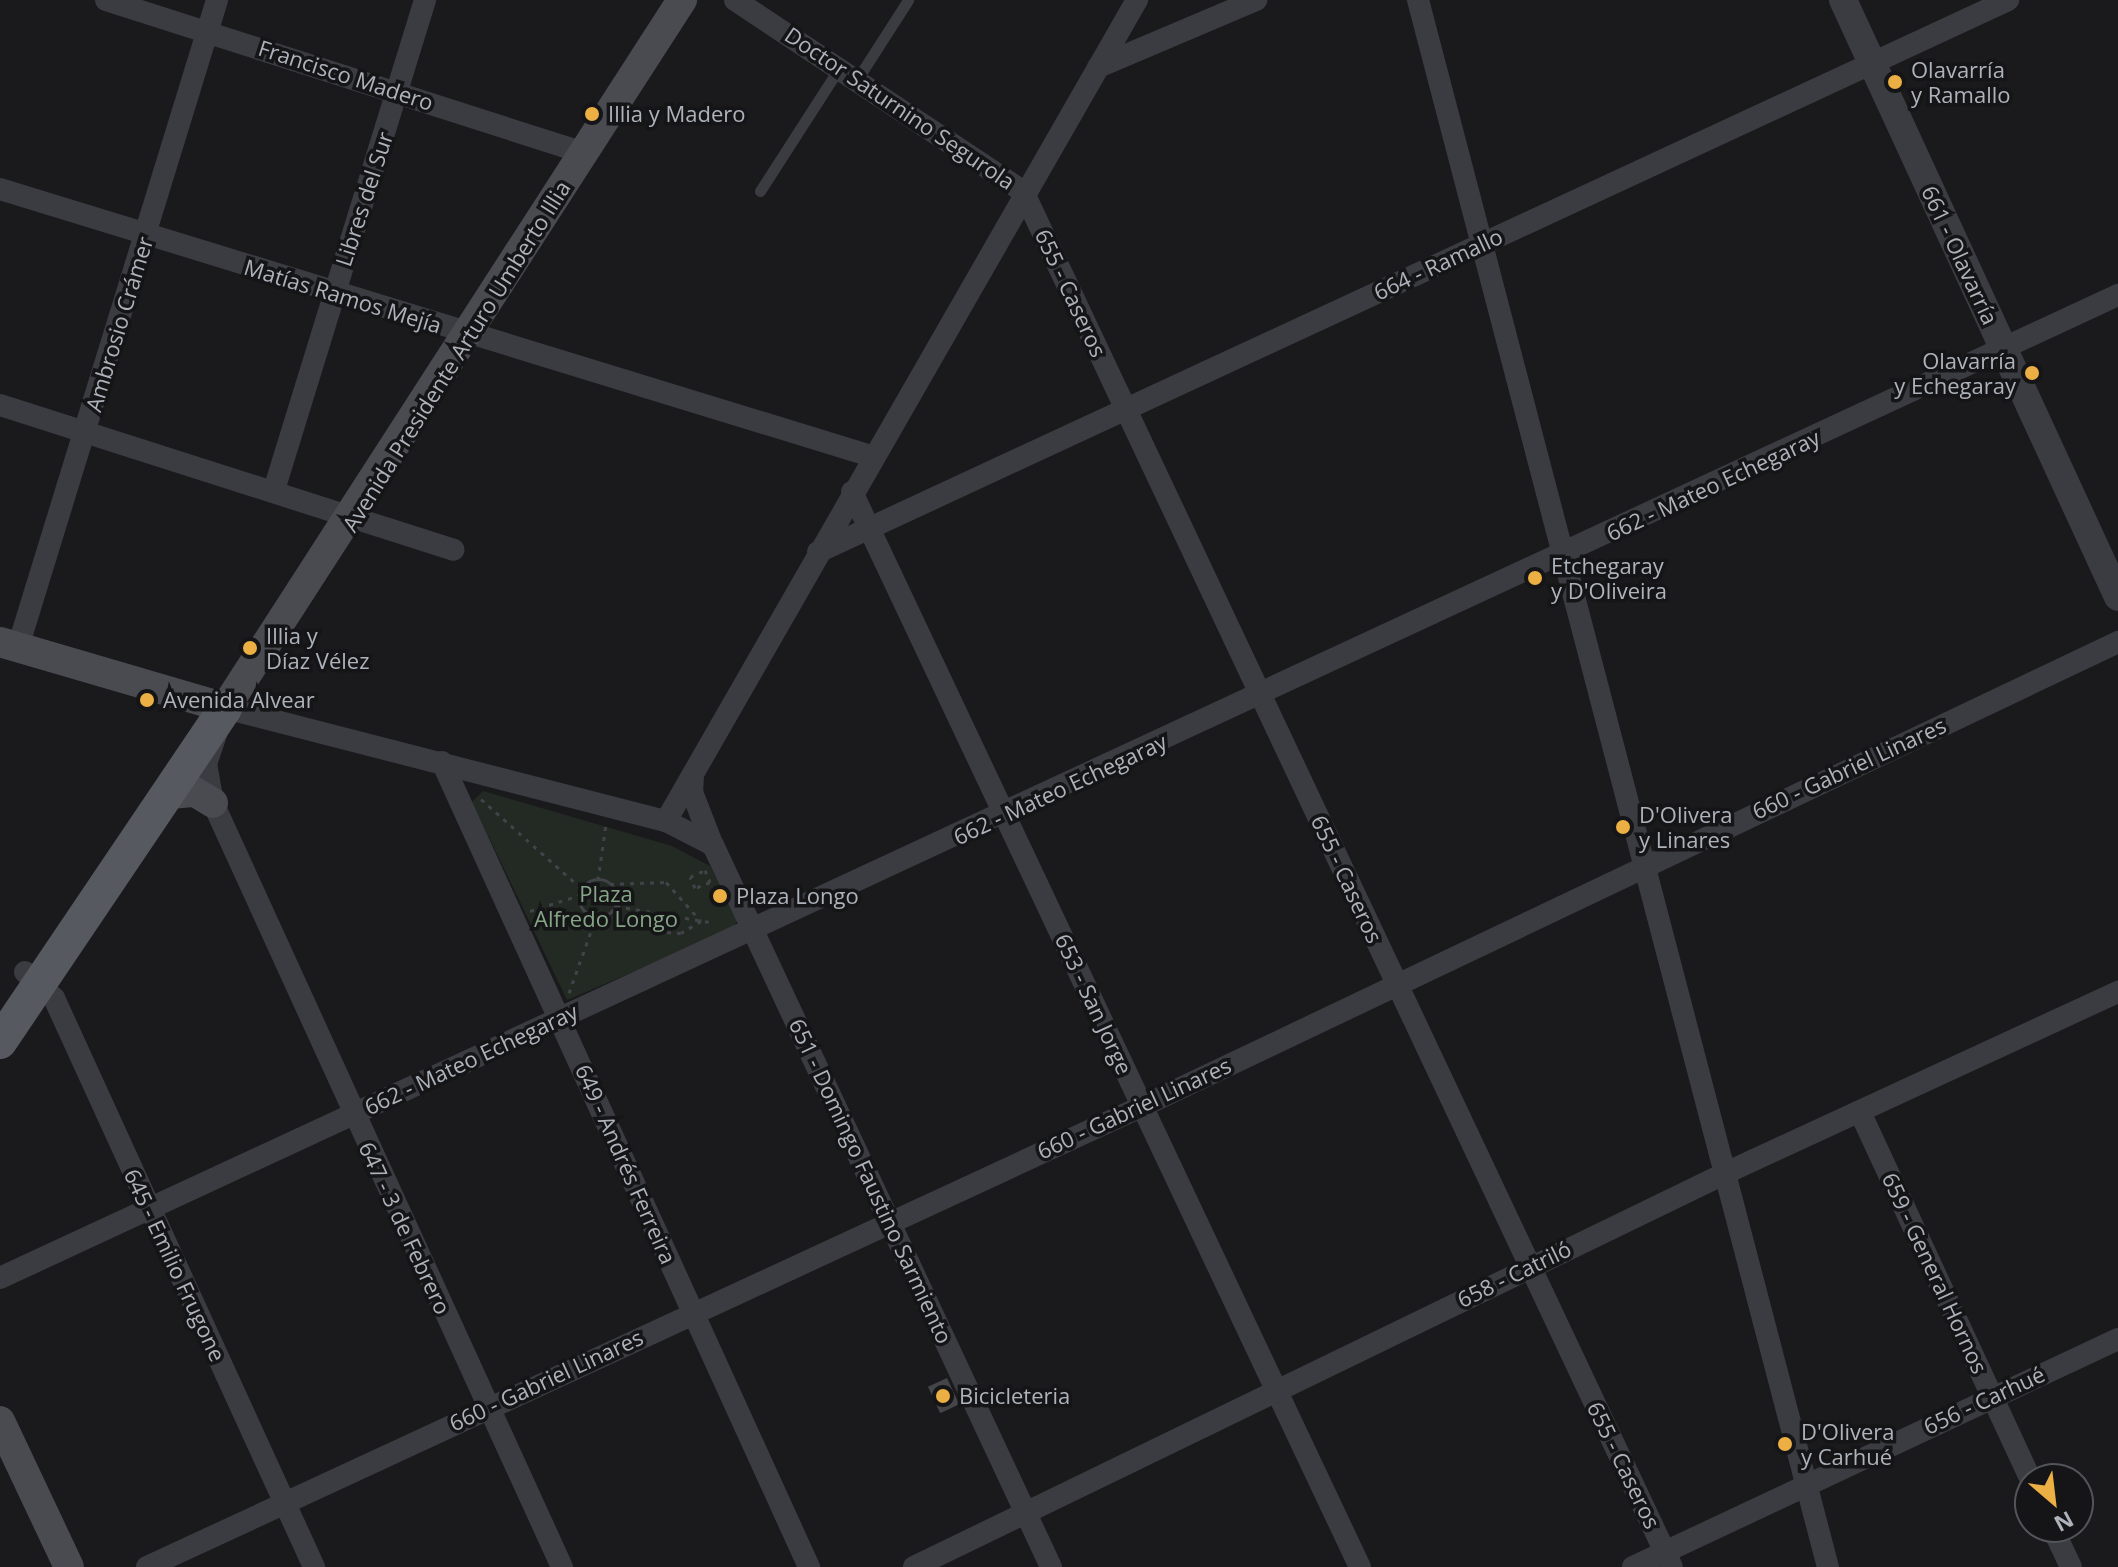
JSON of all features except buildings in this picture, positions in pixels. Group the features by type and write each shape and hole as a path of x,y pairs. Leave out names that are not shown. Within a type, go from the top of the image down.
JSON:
{"main road":[{"name":"Avenida Presidente Arturo Umberto Illia","path":"225,708 355,516 682,0"},
{"path":"9,644 225,708"},
{"path":"0,1008 32,978 171,794 225,708"},
{"path":"0,1042 32,978 176,757 225,708"},
{"path":"171,794 195,792 213,803"},
{"path":"0,1421 69,1567"}],"street":[{"name":"Francisco Madero","path":"106,0 399,91 584,153"},
{"name":"Ambrosio Crámer","path":"9,644 86,432 217,0"},
{"name":"Libres del Sur","path":"274,490 425,0"},
{"name":"Doctor Saturnino Segurola","path":"735,0 849,72 1023,191"},
{"path":"666,821 1023,191 1137,0"},
{"path":"1098,67 1256,0"},
{"path":"1418,0 1728,1172 1828,1567"},
{"name":"661 - Olavarría","path":"1843,0 2118,597"},
{"name":"664 - Ramallo","path":"818,552 2008,0"},
{"name":"Matías Ramos Mejía","path":"0,189 469,336 871,456"},
{"name":"655 - Caseros","path":"1023,191 1669,1559"},
{"name":"662 - Mateo Echegaray","path":"0,1278 1261,696 2118,295"},
{"path":"0,405 274,490 453,550"},
{"path":"852,492 868,528"},
{"name":"653 - San Jorge","path":"868,528 1360,1567"},
{"name":"660 - Gabriel Linares","path":"147,1567 1143,1106 1645,863 2118,642"},
{"path":"225,708 666,821 713,845"},
{"name":"647 - 3 de Febrero","path":"225,708 206,764 213,803 562,1567"},
{"name":"649 - Andrés Ferreira","path":"442,762 515,916 809,1567"},
{"name":"651 - Domingo Faustino Sarmiento","path":"693,773 692,792 713,845 1051,1567"},
{"name":"645 - Emilio Frugone","path":"32,978 54,998 314,1567"},
{"name":"658 - Catriló","path":"914,1567 1028,1518 1529,1267 2118,992"},
{"name":"659 - General Hornos","path":"1860,1112 2023,1463"},
{"name":"656 - Carhué","path":"1633,1567 1669,1559 1806,1483 2118,1339"},
{"path":"2060,1543 2071,1567"}],"lane":[{"path":"760,191 849,72 908,0"}],"path":[{"path":"473,791 582,889"},
{"path":"598,880 609,808"},
{"path":"705,870 710,882 695,888 690,877 705,870"},
{"path":"596,917 585,912 580,895 582,889 598,880 610,884 666,882 701,921"},
{"path":"610,884 616,906"},
{"path":"515,916 580,895"},
{"path":"561,1017 596,917 616,906 753,931"},
{"path":"642,911 662,932 681,933 701,921"}],"green space":[{"name":"Plaza Alfredo Longo","path":"483,791 672,846 710,866 737,920 733,930 567,1000 472,802"}],"place":[{"name":"Olavarría y Ramallo","path":"1895,82"},
{"name":"Illia y Madero","path":"592,114"},
{"name":"Olavarría y Echegaray","path":"2032,373"},
{"name":"Etchegaray y D'Oliveira","path":"1535,578"},
{"name":"Illia y Díaz Vélez","path":"250,648"},
{"name":"Avenida Alvear","path":"147,700"},
{"name":"D'Olivera y Linares","path":"1623,827"},
{"name":"Plaza Longo","path":"720,896"},
{"name":"Bicicleteria","path":"943,1396"},
{"name":"D'Olivera y Carhué","path":"1785,1444"}]}
